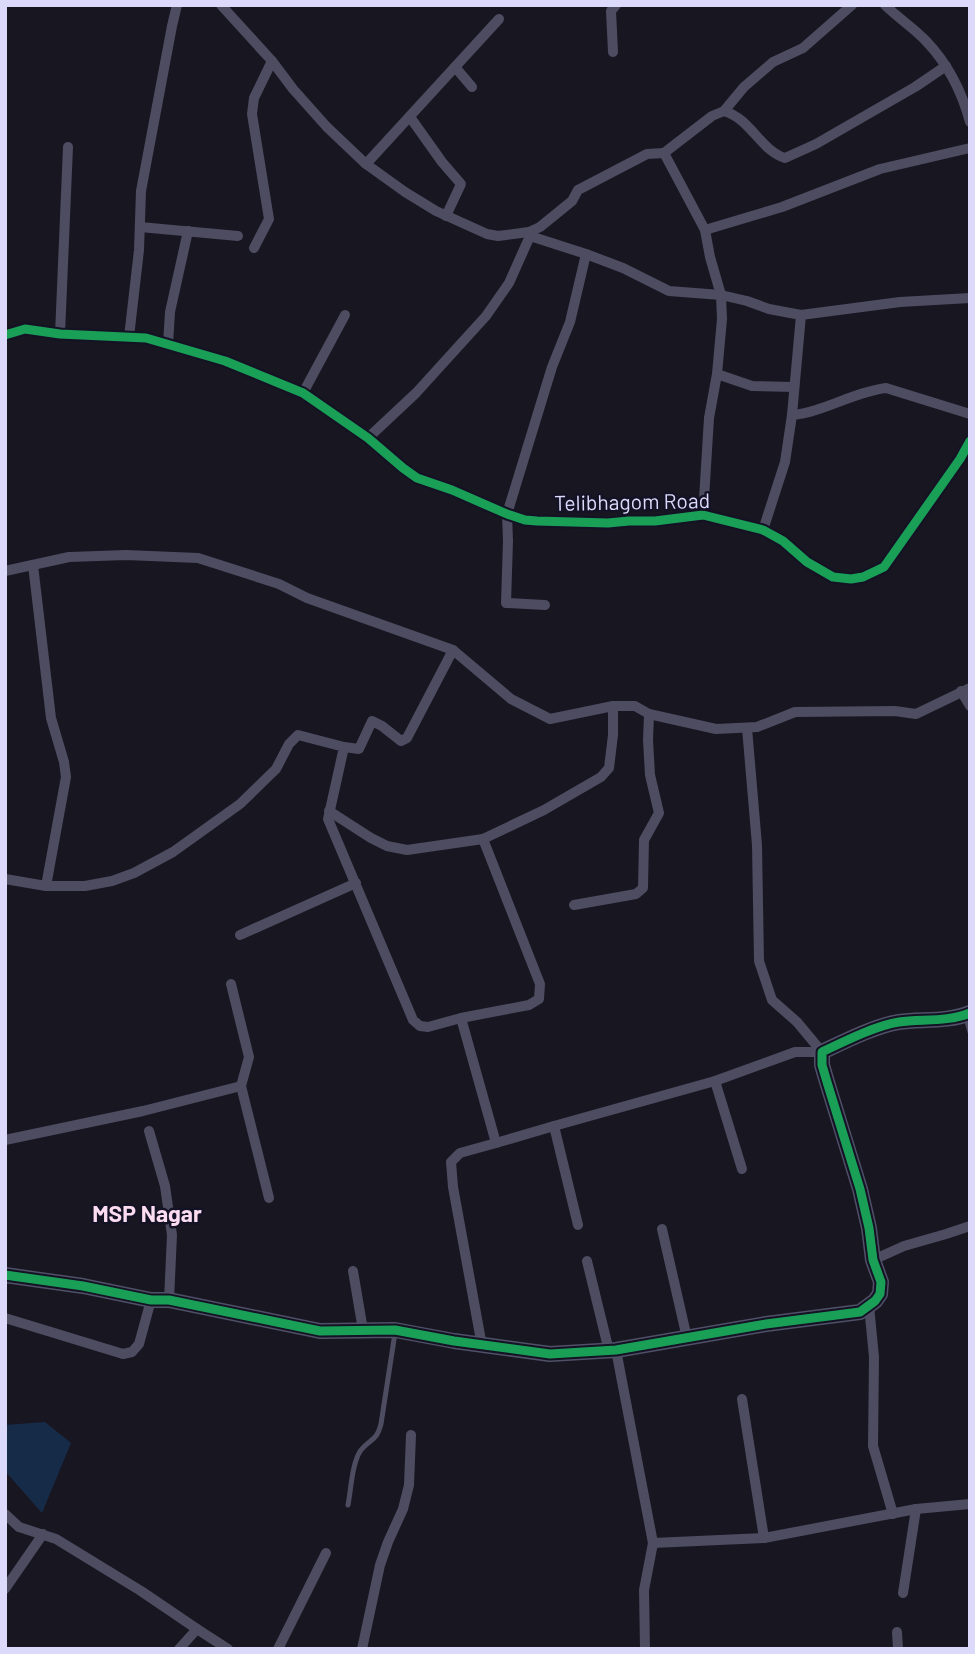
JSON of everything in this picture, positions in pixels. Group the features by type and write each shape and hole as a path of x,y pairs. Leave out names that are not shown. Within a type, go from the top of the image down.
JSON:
{"street":[{"path":"129,337 139,250 141,191 177,5"},
{"path":"221,5 326,126 366,164 405,192 446,216 487,234 529,234 623,268 669,291 722,295 801,315 900,302 970,298"},
{"path":"613,52 611,11 616,5"},
{"path":"368,438 416,393 486,316 509,283 529,234 572,201 578,190 647,154 664,153 712,116 724,111 744,88 773,62 803,48 852,5"},
{"path":"885,5 925,40 946,66 967,102 970,122"},
{"path":"366,164 499,19"},
{"path":"254,247 269,219 252,114 254,98 272,61"},
{"path":"724,111 738,116 773,153 785,158 816,145 946,66"},
{"path":"455,67 472,86"},
{"path":"410,117 461,184 446,216"},
{"path":"60,334 68,147"},
{"path":"705,230 782,207 880,169 970,148"},
{"path":"664,153 705,230 722,295 717,374 709,418 703,515"},
{"path":"140,227 238,236"},
{"path":"168,344 170,312 188,230"},
{"path":"545,604 506,603 507,514 552,367 570,322 586,254"},
{"path":"303,393 345,315"},
{"path":"763,530 785,462 801,315"},
{"name":"Telibhagom Road","path":"5,335 25,329 60,334 146,338 168,344 225,361 303,393 368,438 417,478 507,514 525,520 608,523 703,515 763,530 833,577 851,579 863,577 884,567 965,463 970,441"},
{"path":"717,374 752,386 794,387"},
{"path":"792,415 812,411 872,389 886,388 970,414"},
{"path":"5,571 80,557 126,555 198,558 279,584 307,598 453,650 512,699 550,719 612,706 635,706 649,714 716,729 747,728 757,727 795,712 895,711 916,714 965,690 970,706"},
{"path":"33,565 51,718 66,776 46,886"},
{"path":"5,879 46,886 85,886 135,873 173,852 240,804 276,769 289,744 298,734 359,749 372,721 401,741 407,738 453,650"},
{"path":"329,811 387,846 407,850 483,839 544,810 601,777 609,768 613,735 612,706"},
{"path":"573,905 636,894 643,888 644,840 659,813 650,775 649,714"},
{"path":"5,1275 83,1286 151,1300 169,1300 320,1331 395,1329 482,1346 550,1354 612,1350 766,1324 860,1312 869,1306 880,1294 881,1282 873,1260 860,1189 822,1065 822,1052 797,1022 772,1000 759,961 757,845 747,728"},
{"path":"344,747 328,819 414,1020 420,1026 428,1027 529,1005 539,999 540,984 483,839"},
{"path":"240,935 356,883"},
{"path":"232,984 248,1057 241,1086 269,1198"},
{"path":"482,1346 453,1187 451,1162 460,1153 715,1081 795,1052 822,1052 850,1038 895,1022 957,1018 968,1014"},
{"path":"461,1018 496,1143"},
{"path":"715,1081 742,1169"},
{"path":"5,1140 143,1111 241,1086"},
{"path":"554,1126 578,1225"},
{"path":"149,1131 165,1186 172,1235 169,1300"},
{"path":"873,1260 970,1226"},
{"path":"662,1229 687,1338"},
{"path":"587,1261 612,1350 653,1543 644,1590 645,1649"},
{"path":"353,1271 363,1330"},
{"path":"5,1318 123,1354 132,1352 139,1344 151,1300"},
{"path":"869,1306 874,1357 873,1446 893,1514"},
{"path":"742,1399 764,1538"},
{"path":"362,1649 380,1565 403,1508 409,1485 411,1436"},
{"path":"653,1543 764,1538 916,1509 970,1504"},
{"path":"903,1593 916,1509"},
{"path":"5,1514 19,1527 56,1539 228,1649"},
{"path":"5,1589 43,1534"},
{"path":"278,1649 326,1553"},
{"path":"179,1649 197,1629"},
{"path":"897,1632 898,1649"}],"lane":[{"path":"968,1014 970,1032"},
{"path":"348,1505 355,1462 360,1451 378,1436 395,1329"}],"water":[{"path":"45,1422 71,1443 42,1513 5,1471 5,1425"}],"cycle path":[{"path":"5,335 25,329 60,334 146,338 225,361 303,393 368,438 417,478 507,514 525,520 608,523 703,515 763,530 833,577 851,579 863,577 884,567 970,441"},
{"path":"5,1275 83,1286 151,1300 169,1300 320,1331 395,1330 550,1354 616,1350 766,1324 860,1312 880,1294 881,1282 873,1260 860,1189 822,1065 822,1052 860,1034 890,1024 944,1019 970,1013"}],"district":[{"name":"MSP Nagar","path":"147,1213"}]}
